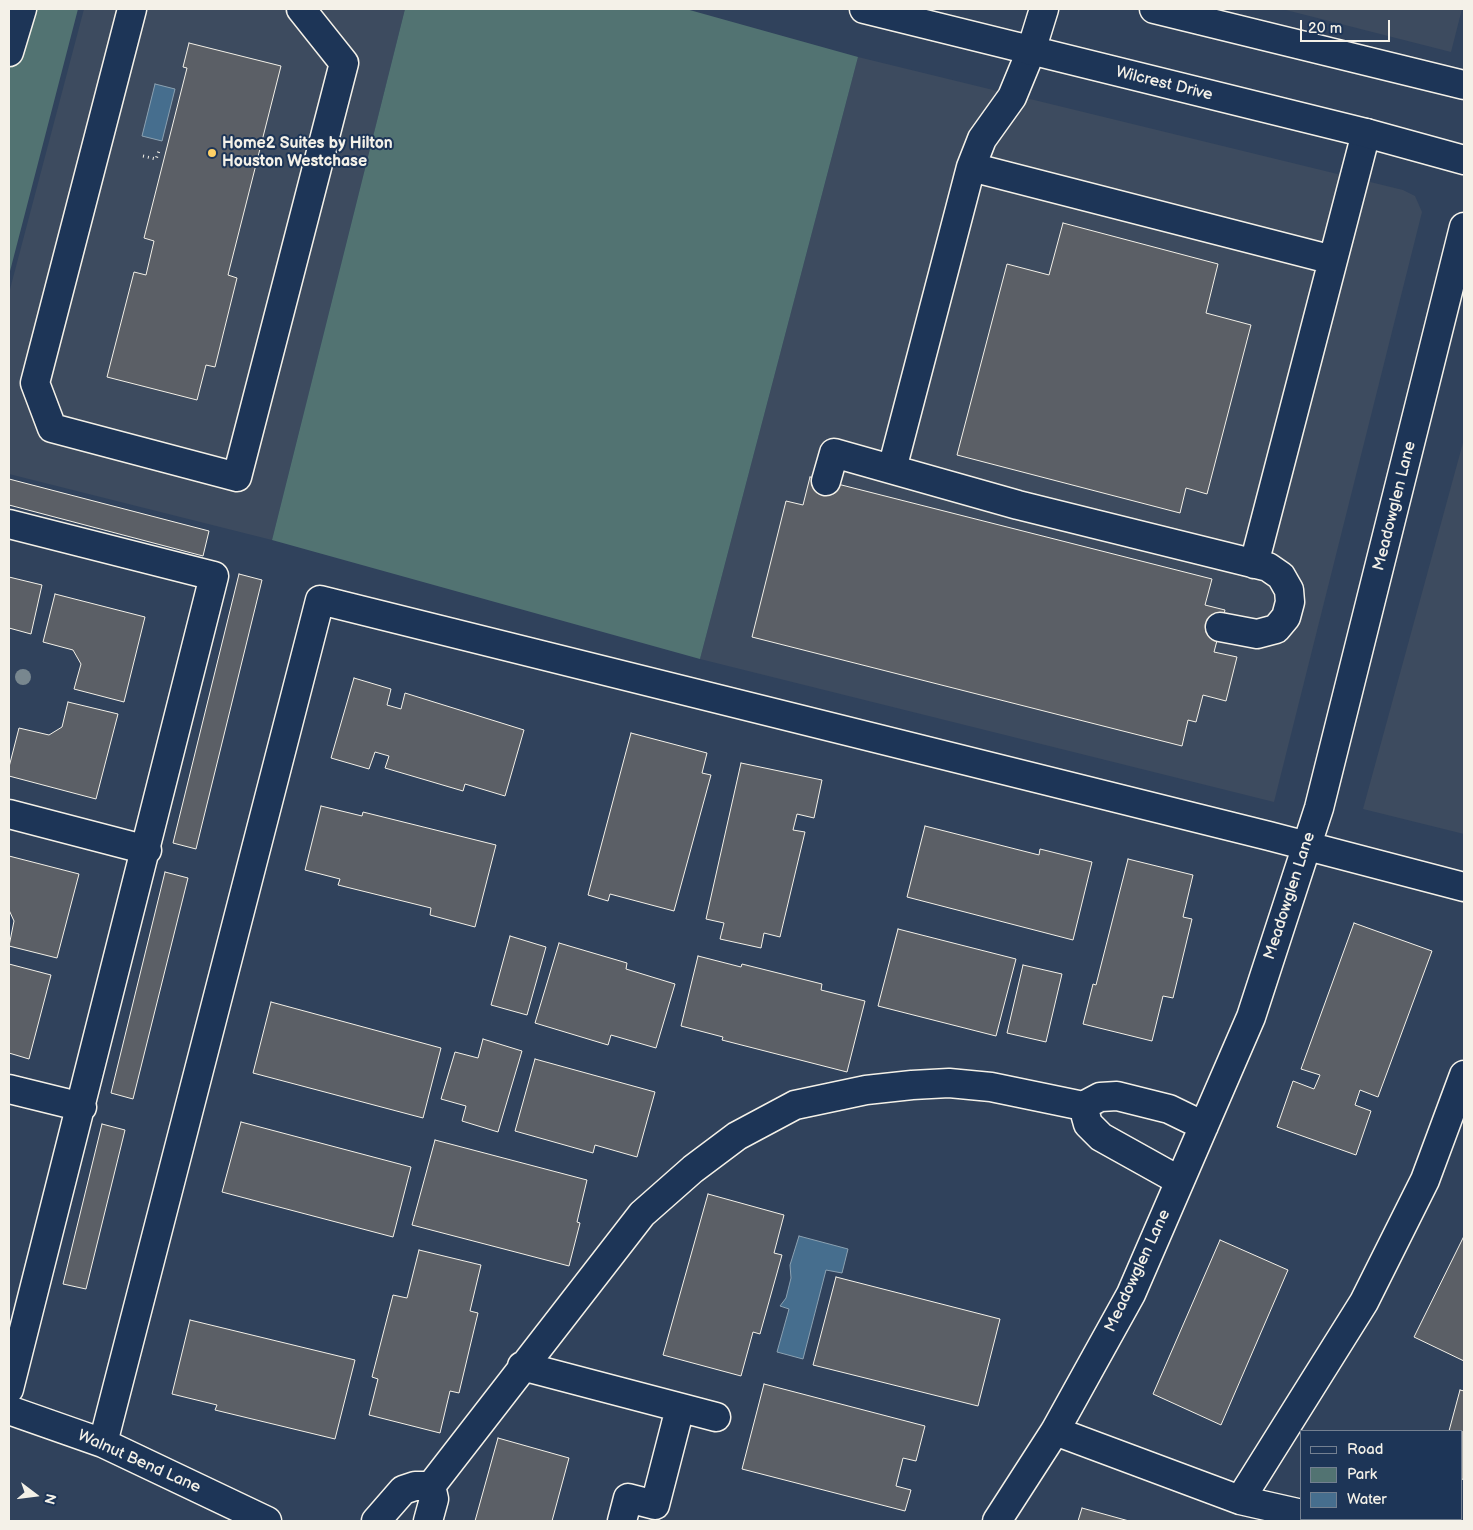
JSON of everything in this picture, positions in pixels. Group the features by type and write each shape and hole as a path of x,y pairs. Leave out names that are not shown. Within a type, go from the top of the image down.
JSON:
{"street":[{"path":"9,52 22,9"},
{"path":"132,9 36,382 52,428 238,477 344,63 301,9"},
{"name":"Wilcrest Drive","path":"864,9 1366,133 1464,160"},
{"path":"892,470 971,167 982,139 1012,96 1031,51 1044,9"},
{"path":"1154,9 1464,85"},
{"path":"1254,564 1366,133"},
{"path":"971,167 1333,260"},
{"name":"Meadowglen Lane","path":"997,1521 1055,1431 1131,1294 1251,1017 1334,754 1464,226"},
{"path":"826,481 834,453 1018,505 1254,564 1268,568 1281,576 1289,590 1290,602 1286,617 1276,629 1257,634 1220,628"},
{"path":"9,524 214,576 147,850 9,1389"},
{"path":"103,1443 320,600 1306,845 1464,887"},
{"path":"9,814 147,850"},
{"path":"1240,1500 1364,1302 1425,1180 1464,1075"},
{"path":"431,1486 522,1366 642,1214 693,1169 737,1136 795,1105 866,1090 949,1084 991,1086 1082,1106 1100,1097 1117,1096 1169,1109 1204,1126"},
{"path":"9,1089 82,1107"},
{"path":"1082,1106 1088,1124 1101,1136 1180,1181"},
{"path":"522,1366 716,1417"},
{"path":"622,1521 628,1498 655,1505 680,1408"},
{"name":"Walnut Bend Lane","path":"9,1410 103,1443 267,1521"},
{"path":"1055,1431 1240,1500 1300,1514"},
{"path":"376,1521 402,1490 415,1486 431,1486"},
{"path":"428,1521 434,1499 431,1486"}],"path":[{"path":"143,156 156,160 159,152"}],"shaded area":[{"path":"84,9 405,9 272,540 9,474 9,293"},
{"path":"1282,9 1462,9 1451,52"},
{"path":"858,57 1403,190 1415,196 1422,212 1274,802 700,659"},
{"path":"1464,439 1464,834 1363,809"}],"green space":[{"path":"9,9 78,9 9,275"},
{"path":"405,9 686,9 858,57 700,659 272,540"}],"water":[{"path":"155,84 175,89 162,141 142,136"},
{"path":"799,1236 848,1249 842,1273 826,1270 803,1359 777,1352 789,1309 780,1306 786,1298 791,1278 790,1265"}],"building":[{"name":"Home2 Suites by Hilton Houston Westchase","path":"189,43 281,66 228,275 237,278 215,367 206,365 197,400 107,377 134,272 146,275 154,241 144,238 187,68 183,67"},
{"path":"1063,223 1218,264 1206,313 1251,325 1207,494 1186,488 1180,513 957,455 1007,264 1049,275"},
{"path":"810,477 1212,579 1205,605 1225,610 1214,652 1237,657 1226,701 1203,695 1196,722 1188,720 1182,746 752,637 786,501 803,505"},
{"path":"9,479 209,531 203,556 9,505"},
{"path":"239,574 262,580 196,849 173,843"},
{"path":"9,577 42,585 31,634 9,628"},
{"path":"55,594 145,617 124,702 74,689 81,664 73,650 43,642"},
{"path":"354,678 391,689 387,705 401,709 405,693 524,730 505,796 465,784 463,791 385,768 389,756 375,752 369,769 331,758"},
{"path":"68,702 118,714 96,799 9,776 9,767 19,728 49,735 62,727"},
{"path":"631,733 707,753 702,773 711,775 674,911 610,894 608,901 588,895"},
{"path":"741,763 822,780 814,818 797,814 793,830 805,832 780,937 764,933 761,948 720,939 724,923 706,919"},
{"path":"321,806 362,816 363,812 496,845 475,927 430,915 431,908 338,885 340,879 305,870"},
{"path":"925,826 1039,855 1040,849 1092,862 1073,940 907,897"},
{"path":"9,856 79,874 57,958 9,946 14,921 9,910"},
{"path":"1128,859 1193,875 1183,917 1192,919 1173,998 1163,996 1152,1041 1083,1024 1093,984 1096,985"},
{"path":"165,872 188,878 133,1099 111,1093"},
{"path":"1354,923 1432,951 1378,1097 1360,1090 1355,1105 1371,1111 1356,1155 1277,1127 1293,1081 1314,1089 1320,1075 1301,1069"},
{"path":"898,929 1016,959 996,1036 878,1006"},
{"path":"510,936 546,947 527,1015 491,1005"},
{"path":"559,943 627,963 626,969 675,984 656,1048 611,1035 608,1045 535,1023"},
{"path":"698,956 741,967 742,964 822,984 821,990 865,1001 847,1072 722,1040 723,1037 681,1026"},
{"path":"9,964 51,975 29,1059 9,1053"},
{"path":"1023,965 1062,974 1046,1042 1007,1033"},
{"path":"271,1002 441,1048 423,1118 253,1073"},
{"path":"483,1039 522,1051 498,1132 462,1121 466,1106 441,1099 455,1052 478,1058"},
{"path":"535,1059 655,1092 637,1157 595,1145 593,1153 515,1131"},
{"path":"241,1122 411,1167 393,1237 222,1192"},
{"path":"102,1124 125,1130 86,1289 63,1284"},
{"path":"435,1140 587,1180 577,1222 580,1223 569,1266 412,1225"},
{"path":"708,1194 784,1215 774,1253 782,1255 760,1334 753,1332 741,1376 663,1355"},
{"path":"1464,1236 1464,1361 1414,1337"},
{"path":"1220,1240 1288,1270 1221,1425 1153,1394"},
{"path":"419,1250 481,1265 470,1311 478,1313 459,1393 450,1391 440,1433 369,1415 378,1379 372,1377 393,1295 407,1298"},
{"path":"836,1277 1000,1319 978,1406 813,1365"},
{"path":"190,1320 355,1360 335,1439 215,1410 217,1405 172,1394"},
{"path":"764,1384 925,1426 916,1461 903,1458 896,1486 911,1490 905,1511 742,1469"},
{"path":"1460,1390 1464,1391 1464,1480 1463,1430 1449,1430"},
{"path":"498,1438 569,1458 552,1521 475,1521"},
{"path":"1082,1508 1129,1521 1078,1521"}],"place":[{"name":"Home2 Suites by Hilton Houston Westchase","path":"212,153"}]}
